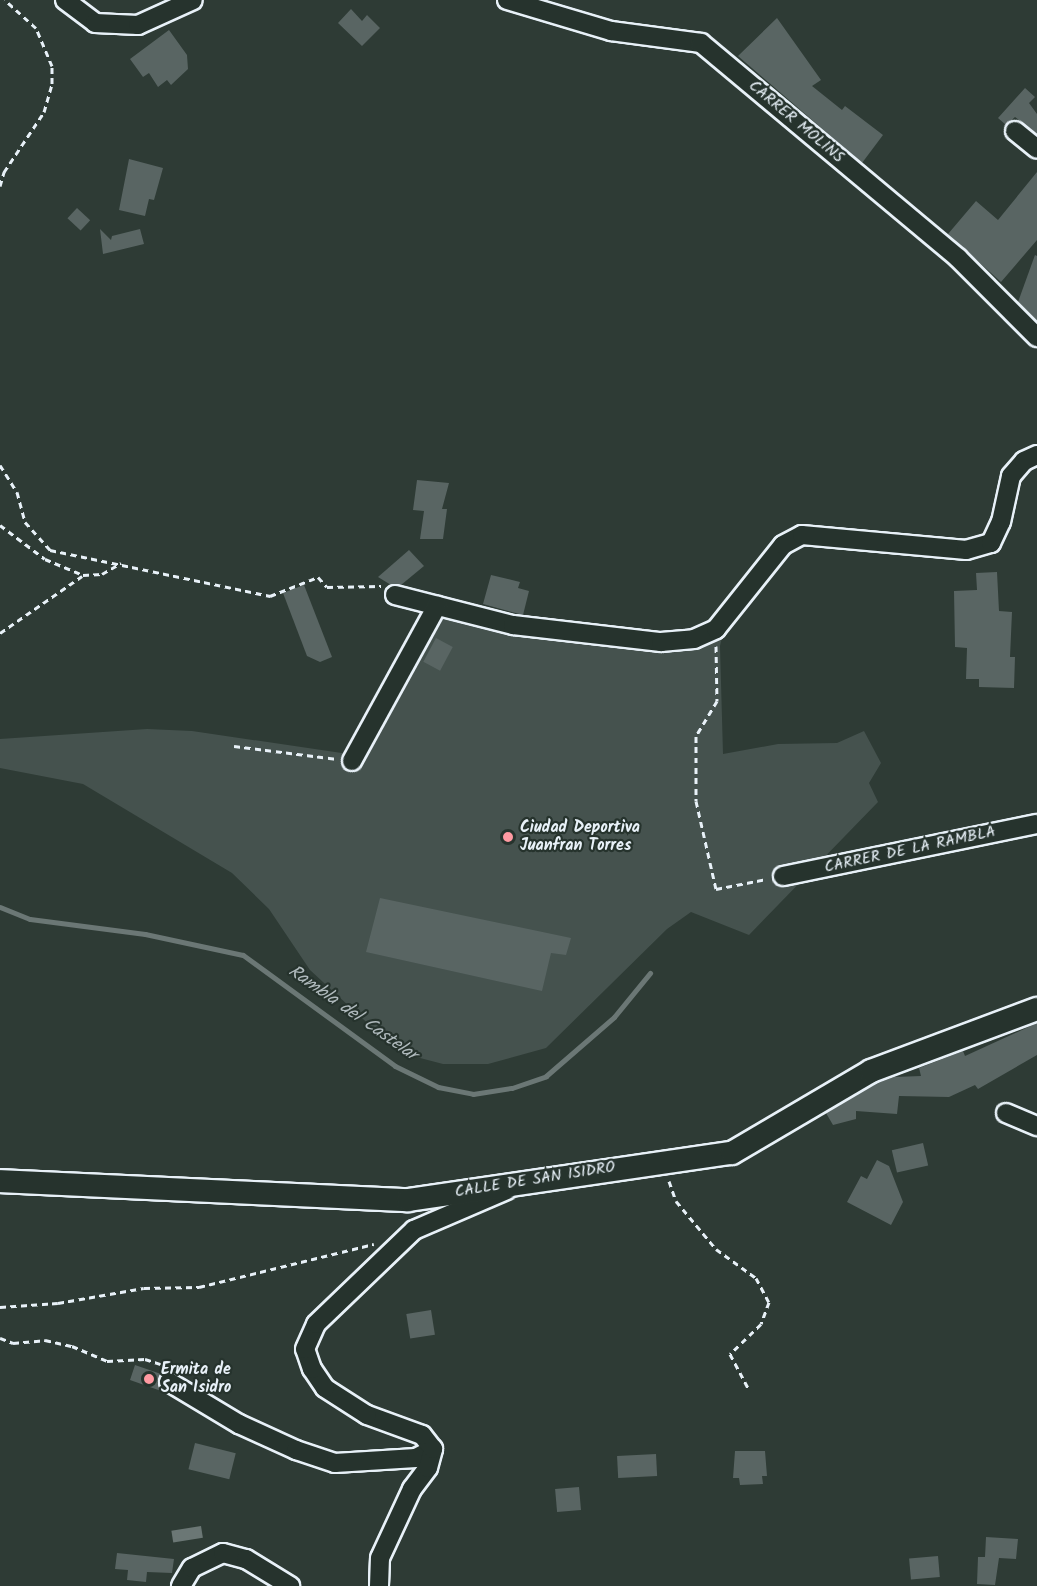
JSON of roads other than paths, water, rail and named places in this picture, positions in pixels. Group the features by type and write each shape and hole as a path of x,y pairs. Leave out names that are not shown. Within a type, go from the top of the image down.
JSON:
{"street":[{"path":"65,0 95,23 138,25 193,0"},
{"name":"CARRER MOLINS","path":"507,0 611,31 700,43 958,258 1037,337"},
{"path":"1015,131 1037,149"},
{"path":"395,595 513,625 661,642 694,639 716,629 783,545 802,536 966,550 991,543 1001,522 1011,476 1024,461 1037,455"},
{"path":"352,761 437,606"},
{"name":"CARRER DE LA RAMBLA","path":"783,876 1037,824"},
{"name":"CALLE DE SAN ISIDRO","path":"0,1181 408,1200 531,1180 732,1153 871,1071 1037,1009"},
{"path":"1006,1113 1037,1126"},
{"path":"433,1449 422,1435 367,1415 325,1388 312,1370 305,1348 316,1324 414,1230 531,1180"},
{"path":"170,1382 239,1424 296,1450 335,1463 416,1458 433,1449"},
{"path":"379,1586 380,1558 412,1489 428,1468 433,1449"},
{"path":"181,1586 192,1568 223,1553 246,1560 290,1586"}],"waterway":[{"name":"Rambla del Castelar","path":"0,907 30,919 145,934 243,955 395,1066 438,1087 473,1094 512,1088 546,1076 614,1017 650,973"}],"place":[{"name":"Ciudad Deportiva Juanfran Torres","path":"508,837"},
{"name":"Ermita de San Isidro","path":"149,1379"}]}
